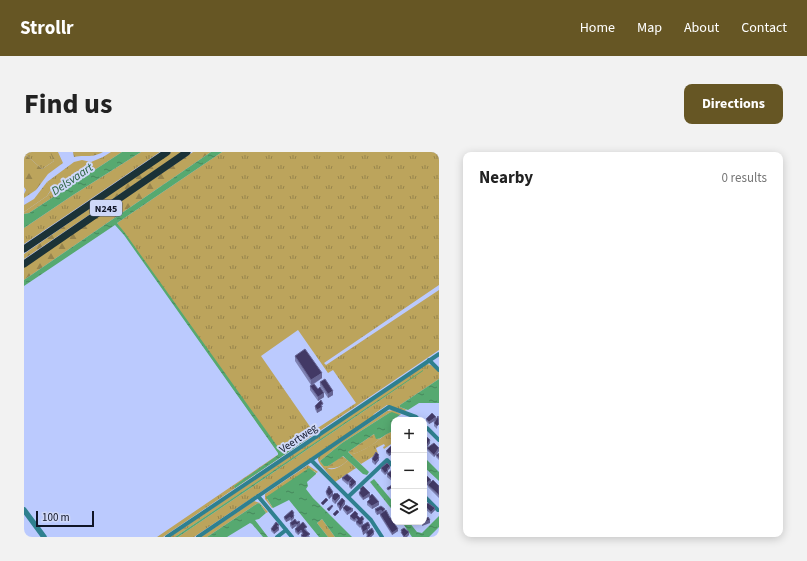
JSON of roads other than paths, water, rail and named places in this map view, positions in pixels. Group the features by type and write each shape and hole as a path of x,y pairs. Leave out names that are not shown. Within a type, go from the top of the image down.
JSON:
{"main road":[{"name":"N245","path":"24,249 167,152"},
{"name":"N245","path":"24,264 187,152"}],"street":[{"name":"Veertweg","path":"167,537 439,354"},
{"path":"429,360 439,370"},
{"path":"198,537 389,407 416,417"},
{"path":"427,430 439,440"},
{"path":"311,460 371,520 382,537"},
{"path":"348,496 387,460 391,463"},
{"path":"258,496 292,537"},
{"path":"427,499 438,510"},
{"path":"24,510 44,537"},
{"path":"277,537 286,530"}],"water":[{"path":"122,152 141,152 24,228 24,214 29,213"},
{"path":"211,152 222,152 117,223 280,450 284,452 304,438 306,440 235,488 234,486 278,455 278,453 124,235 115,225 24,286 24,280"},
{"path":"423,370 178,537 175,537"},
{"path":"439,379 439,403 419,403 408,410 400,407 400,405"},
{"path":"392,412 400,415 397,417 391,417 391,432 376,439 374,434 348,452 369,472 367,475 363,474 343,456 328,466 324,466 320,461 342,443"},
{"path":"427,460 439,472 439,481 427,470"},
{"path":"309,468 316,474 307,482 308,486 306,489 352,537 335,537 322,519 317,523 328,537 319,537 289,500 273,508 266,497"},
{"path":"374,479 391,499 391,508 370,482"},
{"path":"258,503 266,513 259,519 255,520 268,537 263,537 250,523 227,537 207,537"},
{"path":"439,516 439,527 429,537 412,537 404,525 411,525 417,532 422,533"}],"water label":[{"name":"Delsvaart","path":"72,179"}]}
